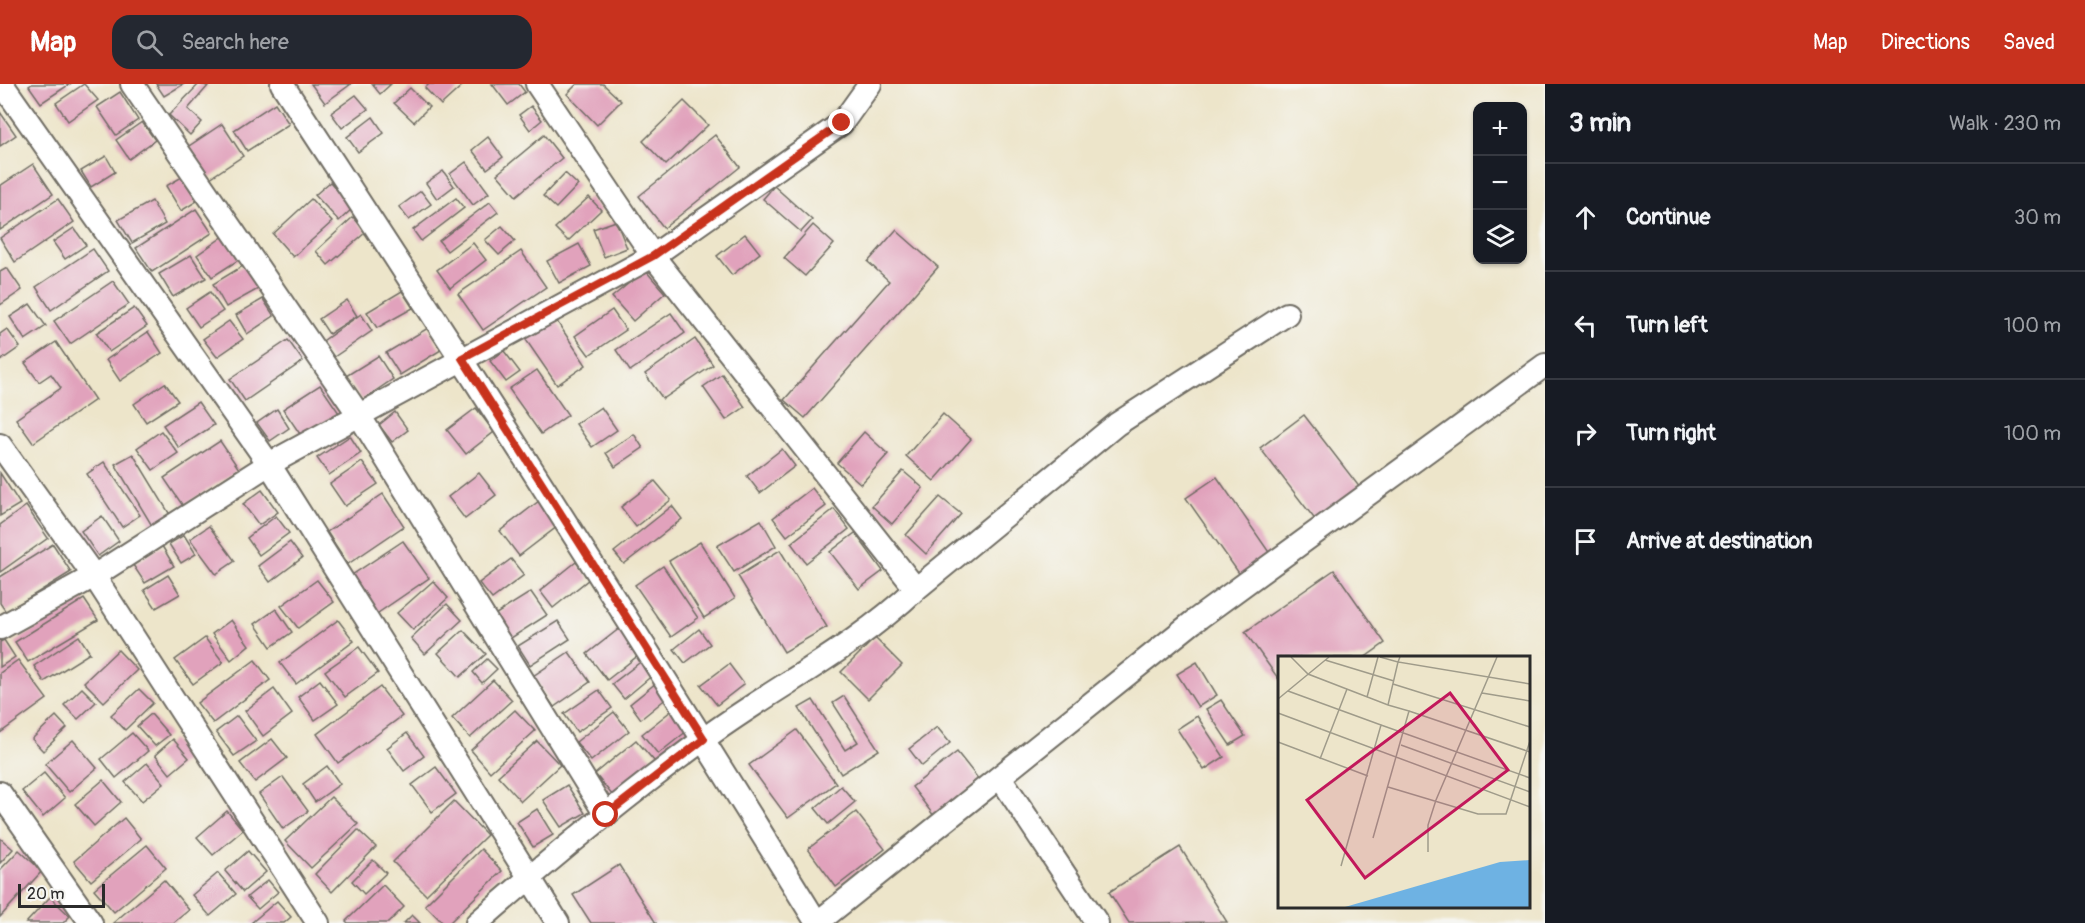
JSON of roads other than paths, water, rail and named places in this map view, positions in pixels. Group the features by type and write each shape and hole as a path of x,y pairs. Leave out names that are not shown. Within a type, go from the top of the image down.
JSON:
{"street":[{"path":"2,84 269,464 558,923"},
{"path":"132,84 358,415 606,815"},
{"path":"282,84 462,358 704,739 817,923 1193,622 1545,365"},
{"path":"537,84 653,256 916,589"},
{"path":"0,628 94,576 269,464 653,256 842,123 870,84"},
{"path":"477,923 529,877 704,739 885,619 916,589 1117,424 1287,314"},
{"path":"0,445 94,576 318,923"},
{"path":"1000,777 1097,923"},
{"path":"0,793 91,923"}]}
